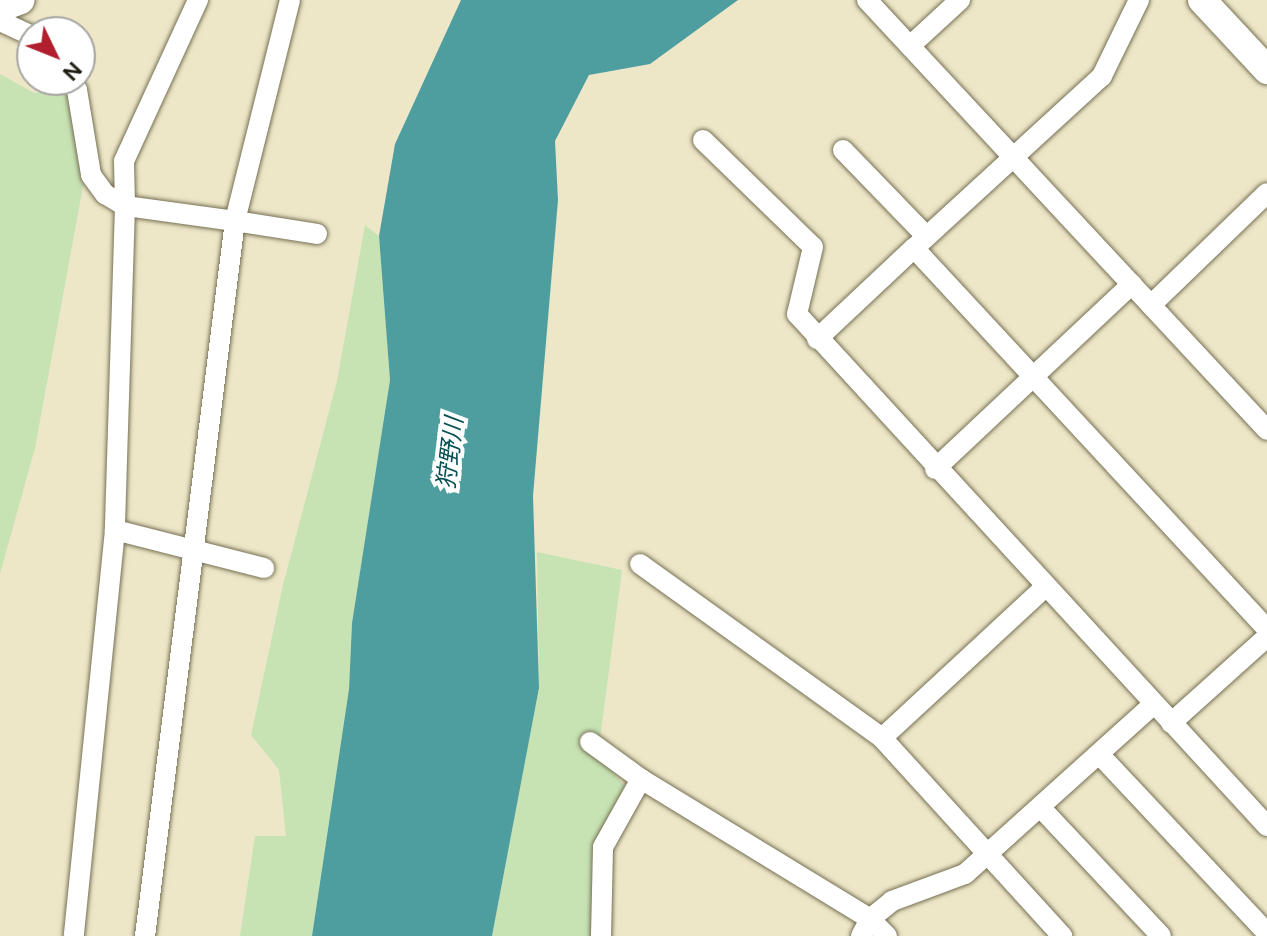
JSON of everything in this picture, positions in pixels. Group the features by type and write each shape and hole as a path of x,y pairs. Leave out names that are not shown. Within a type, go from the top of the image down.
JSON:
{"street":[{"path":"0,8 21,0"},
{"path":"74,936 115,530 124,161 198,0"},
{"path":"145,936 235,221 290,0"},
{"path":"867,0 1267,430"},
{"path":"910,46 960,0"},
{"path":"817,339 1102,76 1139,0"},
{"path":"1202,0 1267,70"},
{"path":"78,96 91,175 105,194 125,206 317,234"},
{"path":"703,140 813,247 797,314 817,339 1267,826"},
{"path":"843,150 1034,378 1267,629"},
{"path":"1151,305 1267,193"},
{"path":"935,469 1132,284"},
{"path":"115,530 264,568"},
{"path":"640,564 882,738 986,856 1062,936"},
{"path":"882,738 1046,586"},
{"path":"1171,723 1267,637"},
{"path":"866,927 892,901 965,874 1154,704"},
{"path":"590,742 866,927 887,936"},
{"path":"1099,754 1267,933"},
{"path":"601,936 603,847 641,779"},
{"path":"1041,808 1161,936"}],"green space":[{"path":"0,74 16,83 16,96 67,96 84,181 35,448 0,574"},
{"path":"365,225 379,236 390,380 352,622 349,689 312,936 240,936 255,836 286,836 279,770 251,735 283,585 337,381"},
{"path":"537,552 622,570 598,755 627,789 599,835 592,860 595,936 492,936 539,688"}],"water":[{"name":"狩野川","path":"461,0 738,0 650,64 589,75 555,141 558,200 533,496 539,688 492,936 312,936 349,689 352,623 390,380 379,236 395,144"}]}
